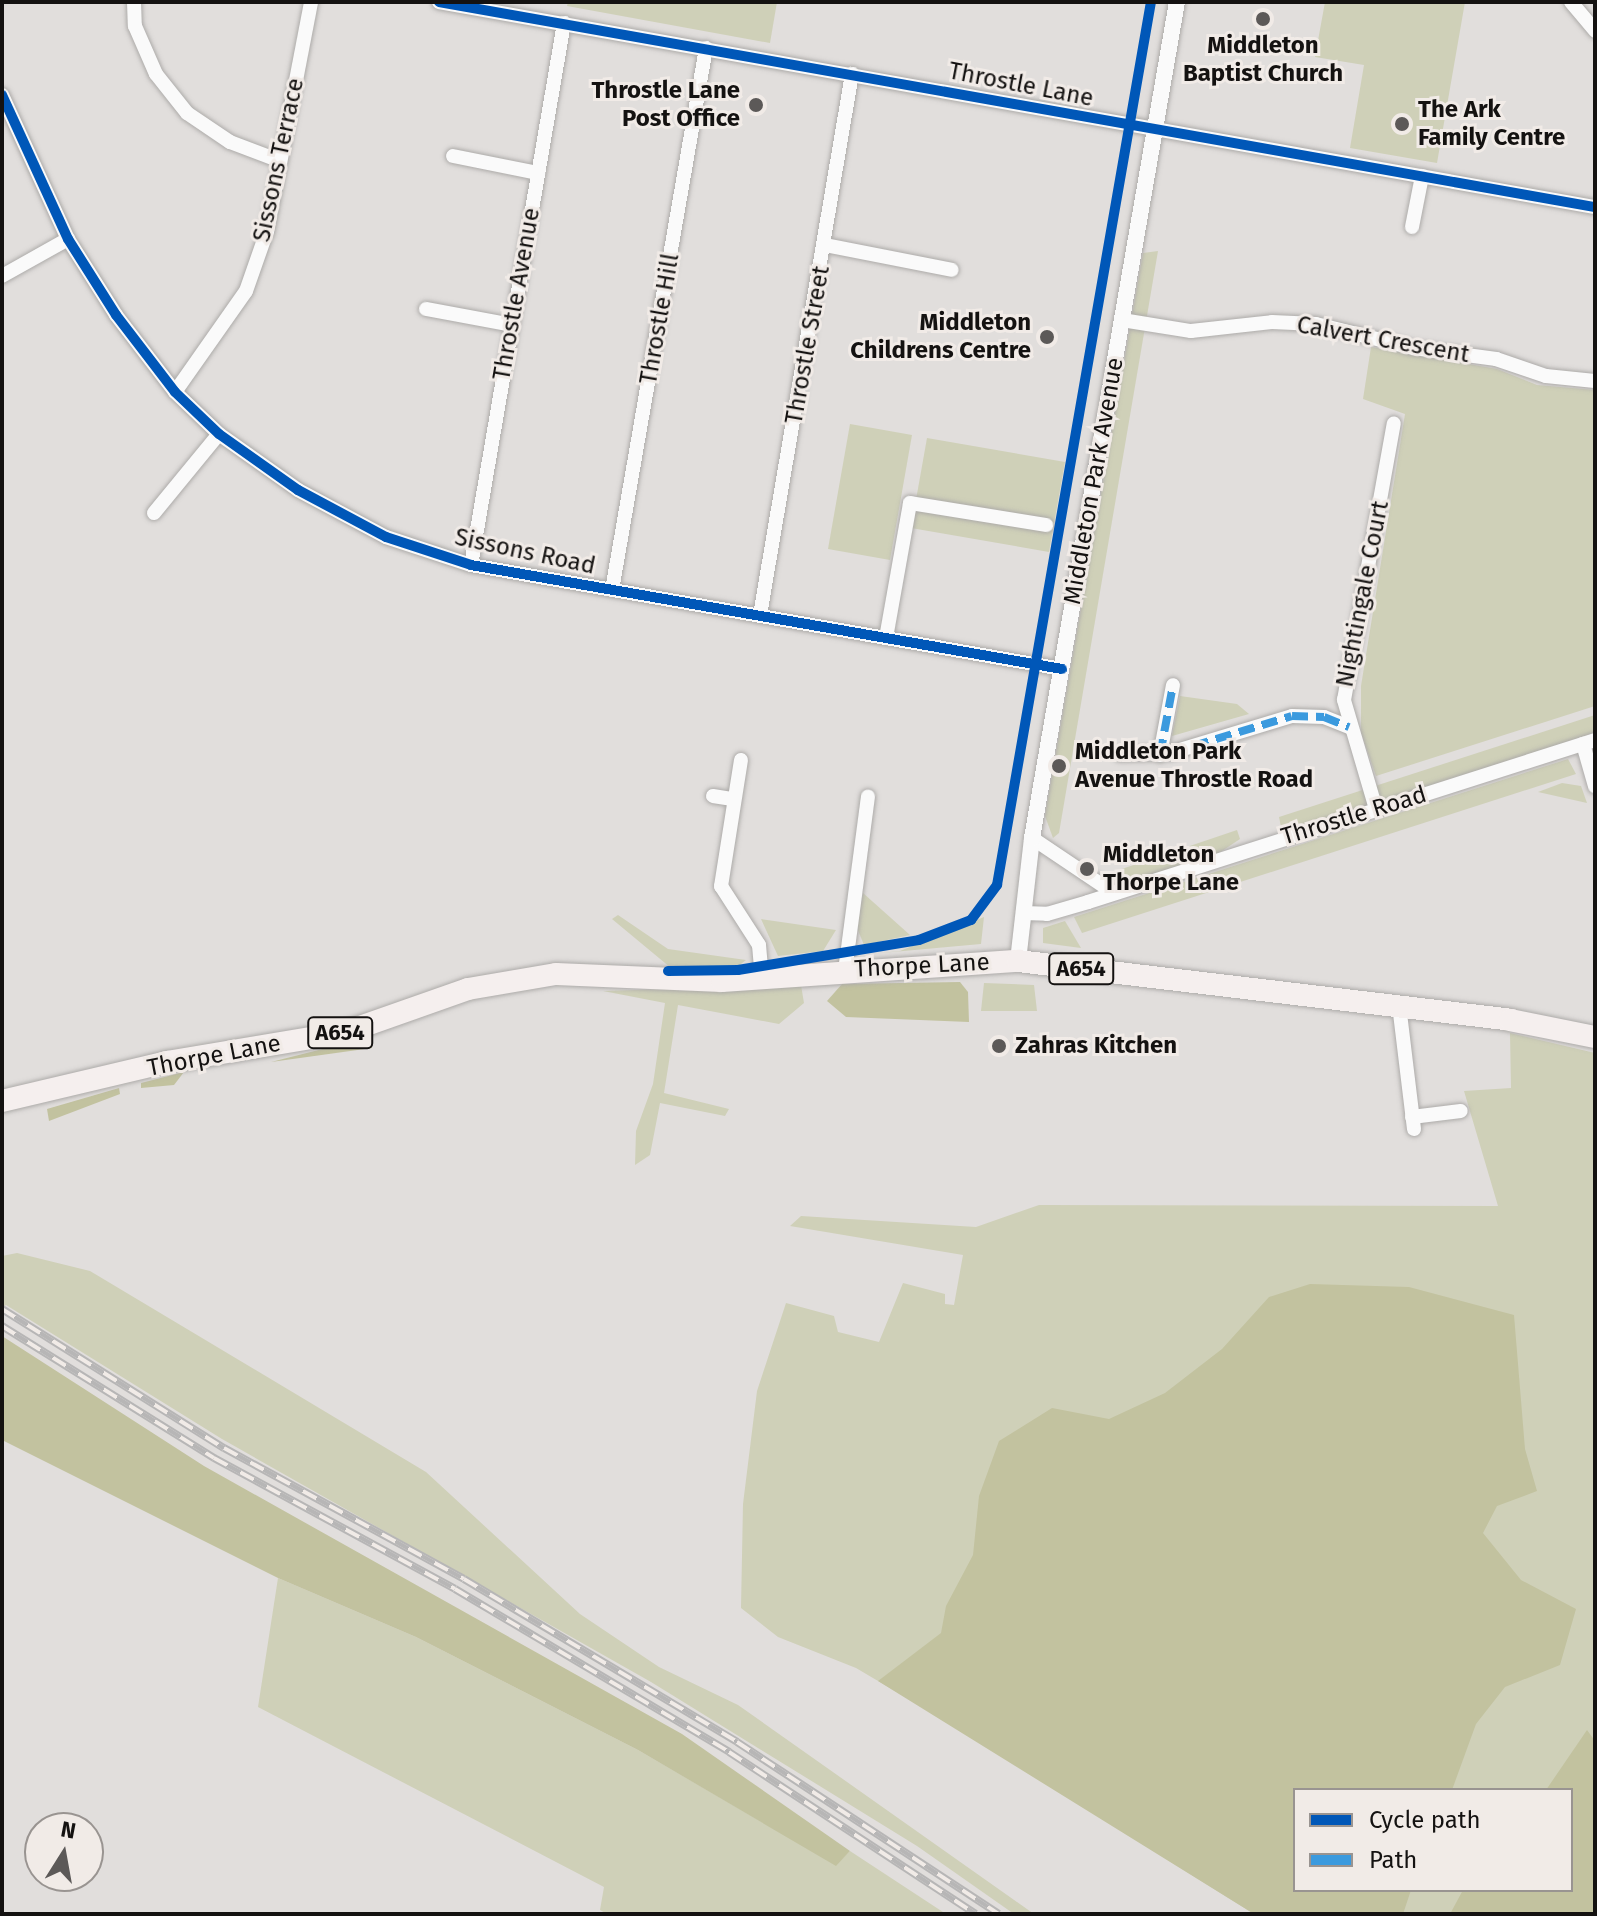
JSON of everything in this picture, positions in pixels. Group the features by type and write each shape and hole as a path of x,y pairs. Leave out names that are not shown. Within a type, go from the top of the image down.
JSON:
{"main road":[{"name":"Thorpe Lane","path":"2,1101 167,1062 346,1032 494,982 556,974 682,982 1018,961 1399,1005 1567,1028 1595,1037"}],"street":[{"path":"134,2 135,26 156,74 187,113 230,142 280,161"},
{"name":"Sissons Terrace","path":"175,392 246,291 267,231 311,2"},
{"name":"Throstle Lane","path":"439,2 1595,207"},
{"name":"Middleton Park Avenue","path":"1018,961 1032,838 1177,2"},
{"path":"1571,2 1595,31"},
{"name":"Throstle Avenue","path":"471,565 564,23"},
{"name":"Throstle Hill","path":"612,590 706,48"},
{"name":"Throstle Street","path":"760,615 852,74"},
{"name":"Sissons Road","path":"2,95 68,239 116,315 175,392 219,434 298,490 386,537 471,565 1062,669"},
{"path":"453,156 538,173"},
{"path":"1412,227 1422,176"},
{"path":"2,276 68,239"},
{"path":"825,245 952,270"},
{"path":"426,309 512,325"},
{"name":"Calvert Crescent","path":"1122,320 1191,331 1272,322 1316,324 1414,348 1496,359 1546,376 1595,381"},
{"name":"Nightingale Court","path":"1376,809 1349,727 1344,700 1394,423"},
{"path":"154,513 219,434"},
{"path":"886,638 910,503 1046,525"},
{"path":"1160,755 1173,685"},
{"path":"1120,754 1160,755 1292,716 1324,717 1349,727"},
{"path":"1589,742 1595,786"},
{"name":"Throstle Road","path":"1023,913 1047,914 1589,742"},
{"path":"741,760 721,886 759,945 762,978"},
{"path":"713,796 733,799"},
{"path":"845,971 868,797"},
{"path":"1032,838 1114,893"},
{"path":"1399,1005 1413,1123 1461,1111"}],"green space":[{"path":"568,2 777,2 770,43 567,6"},
{"path":"1325,2 1465,2 1437,163 1350,148 1364,65 1315,57"},
{"path":"1158,251 1059,833 1053,838 1045,816 1143,253"},
{"path":"1371,347 1497,369 1537,385 1595,390 1595,706 1376,776 1361,733 1361,686 1405,414 1363,399"},
{"path":"850,424 912,435 890,560 828,549"},
{"path":"927,438 1065,462 1049,552 911,528"},
{"path":"1180,696 1237,704 1249,714 1172,736"},
{"path":"1595,715 1595,733 1300,828 1281,827 1279,817"},
{"path":"1568,759 1576,774 1082,933 1074,917"},
{"path":"1562,783 1581,786 1587,803 1538,792"},
{"path":"1237,830 1240,839 1213,857 1124,883 1106,879 1104,875"},
{"path":"863,893 910,935 864,945 857,928"},
{"path":"618,915 668,949 746,960 737,967 707,970 671,968 612,919"},
{"path":"984,917 981,944 870,954 900,951"},
{"path":"761,919 836,930 823,951 778,956"},
{"path":"1065,921 1081,948 1043,943 1043,928"},
{"path":"960,982 968,992 969,1022 846,1017 827,1001 842,984"},
{"path":"984,983 1034,985 1037,1011 981,1011"},
{"path":"801,985 804,1003 779,1024 678,1005 664,1093 729,1109 725,1116 660,1103 650,1155 635,1165 636,1131 653,1084 665,1003 603,991"},
{"path":"1510,1033 1595,1053 1595,1914 1254,1914 956,1727 856,1668 778,1637 741,1608 743,1504 757,1391 786,1303 834,1316 838,1332 879,1342 903,1283 945,1294 945,1304 954,1305 963,1255 790,1226 801,1216 976,1227 1039,1205 1498,1206 1464,1091 1511,1088"},
{"path":"370,1037 372,1048 271,1062"},
{"path":"184,1072 174,1085 141,1088 141,1083"},
{"path":"119,1088 120,1094 49,1121 47,1109"},
{"path":"17,1253 90,1271 426,1472 580,1614 659,1667 738,1705 1034,1914 1014,1914 917,1846 651,1682 222,1439 6,1305 2,1308 2,1256"},
{"path":"1310,1284 1409,1287 1514,1315 1525,1449 1537,1491 1497,1506 1483,1533 1521,1580 1576,1609 1560,1665 1505,1687 1476,1724 1453,1788 1293,1788 1293,1892 1410,1892 1403,1914 1254,1914 878,1681 941,1633 946,1606 973,1555 979,1496 999,1441 1052,1408 1109,1419 1165,1393 1222,1349 1269,1297"},
{"path":"2,1336 204,1466 682,1734 850,1851 836,1866 638,1750 416,1637 278,1578 2,1440"},
{"path":"278,1578 416,1637 638,1750 836,1865 850,1851 946,1914 607,1914 600,1910 604,1887 258,1707"},
{"path":"1587,1730 1595,1741 1595,1914 1450,1914 1462,1892 1573,1892 1573,1788 1547,1788"}],"railway":[{"path":"2,1309 224,1448 464,1579 737,1742 999,1914"},
{"path":"2,1326 214,1458 455,1589 729,1752 976,1914"}],"marked path":[{"path":"1160,755 1173,685"},
{"path":"1120,754 1170,753 1292,716 1324,717 1349,727"}],"cycle path":[{"path":"439,2 1595,207"},
{"path":"668,971 738,970 919,940 971,920 997,885 1151,2"},
{"path":"2,95 68,239 116,315 175,392 219,434 298,490 386,537 471,565 1062,669"}],"place":[{"name":"Middleton Baptist Church","path":"1263,19"},
{"name":"Throstle Lane Post Office","path":"756,105"},
{"name":"The Ark Family Centre","path":"1402,124"},
{"name":"Middleton Childrens Centre","path":"1047,337"},
{"name":"Middleton Park Avenue Throstle Road","path":"1059,766"},
{"name":"Middleton Thorpe Lane","path":"1087,869"},
{"name":"Zahras Kitchen","path":"999,1046"}]}
